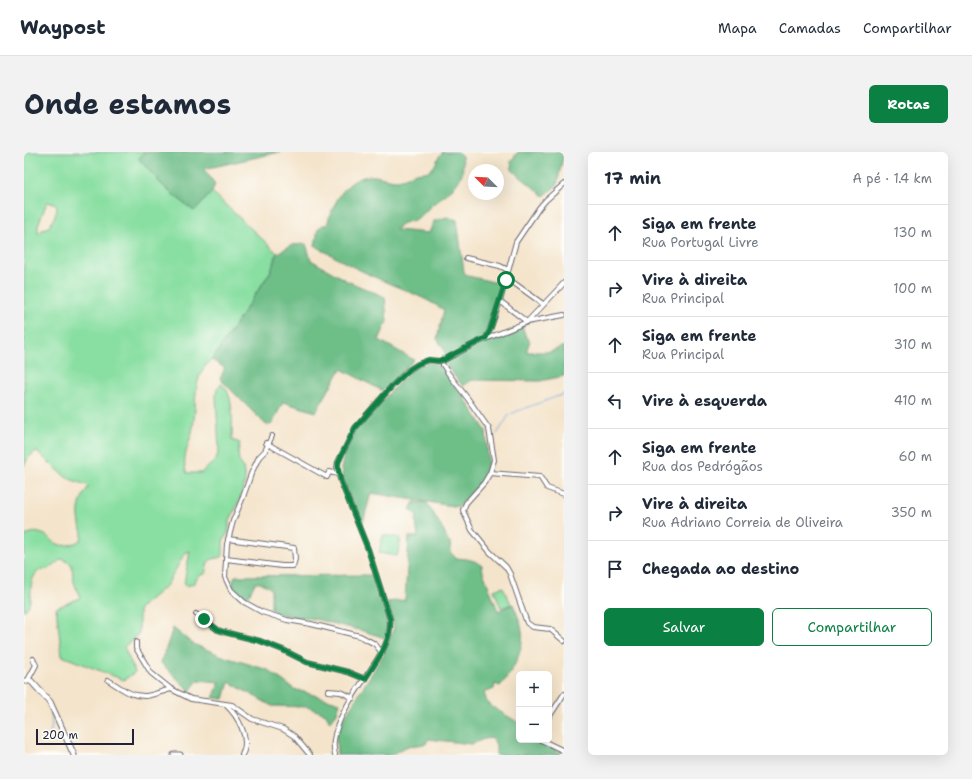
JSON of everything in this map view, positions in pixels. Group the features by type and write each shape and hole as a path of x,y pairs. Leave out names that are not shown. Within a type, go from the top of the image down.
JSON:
{"street":[{"path":"486,338 500,301 513,251 519,236 546,200 564,184"},
{"path":"466,258 500,266 508,270"},
{"path":"507,278 543,304"},
{"path":"527,322 564,283"},
{"path":"500,301 527,322"},
{"path":"443,362 454,354 486,338 527,322 564,315"},
{"path":"335,755 334,739 336,729 353,698 382,653 391,626 368,549 338,474 339,460 353,432 392,386 410,369 418,364 428,360 439,361 442,359 448,373 489,429 494,460 490,473 484,483 466,503 463,510 464,513 472,530 510,574 527,623 533,627 550,629 564,641"},
{"path":"272,436 250,474 228,538 225,577 231,590 244,602 262,612 288,620 360,636 376,645 382,653"},
{"path":"267,444 326,477 329,472 338,474"},
{"path":"490,473 537,476 542,479 547,488 564,494"},
{"path":"226,559 292,566 295,559 294,548 228,538"},
{"path":"196,614 218,630 260,641 307,662 348,672 365,679"},
{"path":"136,642 136,648 151,673 171,688 191,699 233,705 252,719 287,731 294,736 310,755"},
{"path":"33,659 36,665 26,680 33,682 50,702 74,755"},
{"path":"108,680 128,692 141,696 148,696 171,688"},
{"path":"328,691 341,692 353,698"},
{"path":"552,712 564,694"},
{"path":"226,704 237,719 244,735 246,746 243,754"},
{"path":"547,743 564,751"},
{"path":"174,755 180,755"}],"green space":[{"path":"24,152 144,152 139,159 165,188 194,211 212,192 277,253 272,269 212,360 203,369 197,383 193,427 185,456 185,468 187,473 201,473 216,460 219,449 216,396 217,388 221,384 229,394 231,402 232,440 240,443 238,452 239,461 243,467 245,482 240,499 230,520 228,533 223,541 223,555 222,557 209,561 205,574 199,576 194,583 188,586 184,584 190,551 185,553 167,585 139,609 139,633 124,647 135,672 124,680 62,656 56,608 80,598 73,579 72,566 70,563 62,559 52,567 40,570 35,575 31,585 30,602 24,611 24,537 31,533 37,532 47,536 57,544 61,545 72,544 79,541 82,535 79,509 83,495 89,486 67,478 36,451 28,458 24,466","holes":["47,202 56,204 56,213 49,227 38,233 38,225"]},
{"path":"144,152 280,152 204,169 215,184 212,192 194,211 165,188 139,159"},
{"path":"443,152 458,152 462,156 462,173 456,185 421,216 403,223 396,230 429,233 434,221 447,217 457,220 464,272 468,276 502,284 486,332 489,341 522,326 526,337 530,341 527,352 550,352 564,346 564,376 540,381 472,380 463,386 447,367 444,349 437,339 444,310 416,295 359,270 315,246 318,229 322,225 327,225 337,199 349,185 365,177 375,176 399,180 414,174 426,172 431,170"},
{"path":"518,152 564,152 557,185 544,196 512,170 511,161"},
{"path":"306,244 311,260 347,281 385,297 387,322 379,340 414,360 383,391 341,369 316,412 283,402 272,424 266,425 220,379 225,368 212,360 271,271 277,253 292,245"},
{"path":"430,363 436,364 442,369 466,400 486,431 488,465 480,482 459,507 371,493 362,526 344,483 341,469 344,454 355,430 410,371 421,365"},
{"path":"414,502 427,503 444,531 446,538 450,542 451,553 456,558 469,560 482,565 483,572 498,611 513,604 521,628 522,645 520,653 513,668 500,686 495,684 494,689 484,693 487,702 516,721 516,743 543,743 564,755 496,755 496,745 493,739 490,738 471,744 428,739 426,744 408,746 390,755 337,755 336,736 342,721 384,654 394,627 387,602 405,600 409,537 418,537 416,522 417,516 410,509"},
{"path":"383,535 401,538 397,556 379,553"},
{"path":"374,575 386,613 387,630 385,638 315,619 277,614 271,609 271,589 261,583 255,583 245,600 234,590 233,587 233,580 235,576"},
{"path":"503,587 511,604 501,608 494,590"},
{"path":"173,628 193,644 225,657 268,670 294,689 340,703 337,713 330,722 326,714 307,707 272,706 229,682 224,699 213,698 220,682 198,680 190,691 161,663"}],"waterway":[{"path":"497,434 509,415 564,394"},
{"path":"29,684 43,697"},
{"path":"46,701 51,717 52,726 50,733"}],"route":[{"path":"204,619 218,630 268,643 307,662 348,672 365,679 382,653 391,626 368,549 338,474 339,460 355,428 392,386 410,369 426,360 444,360 486,338 506,280"}]}
